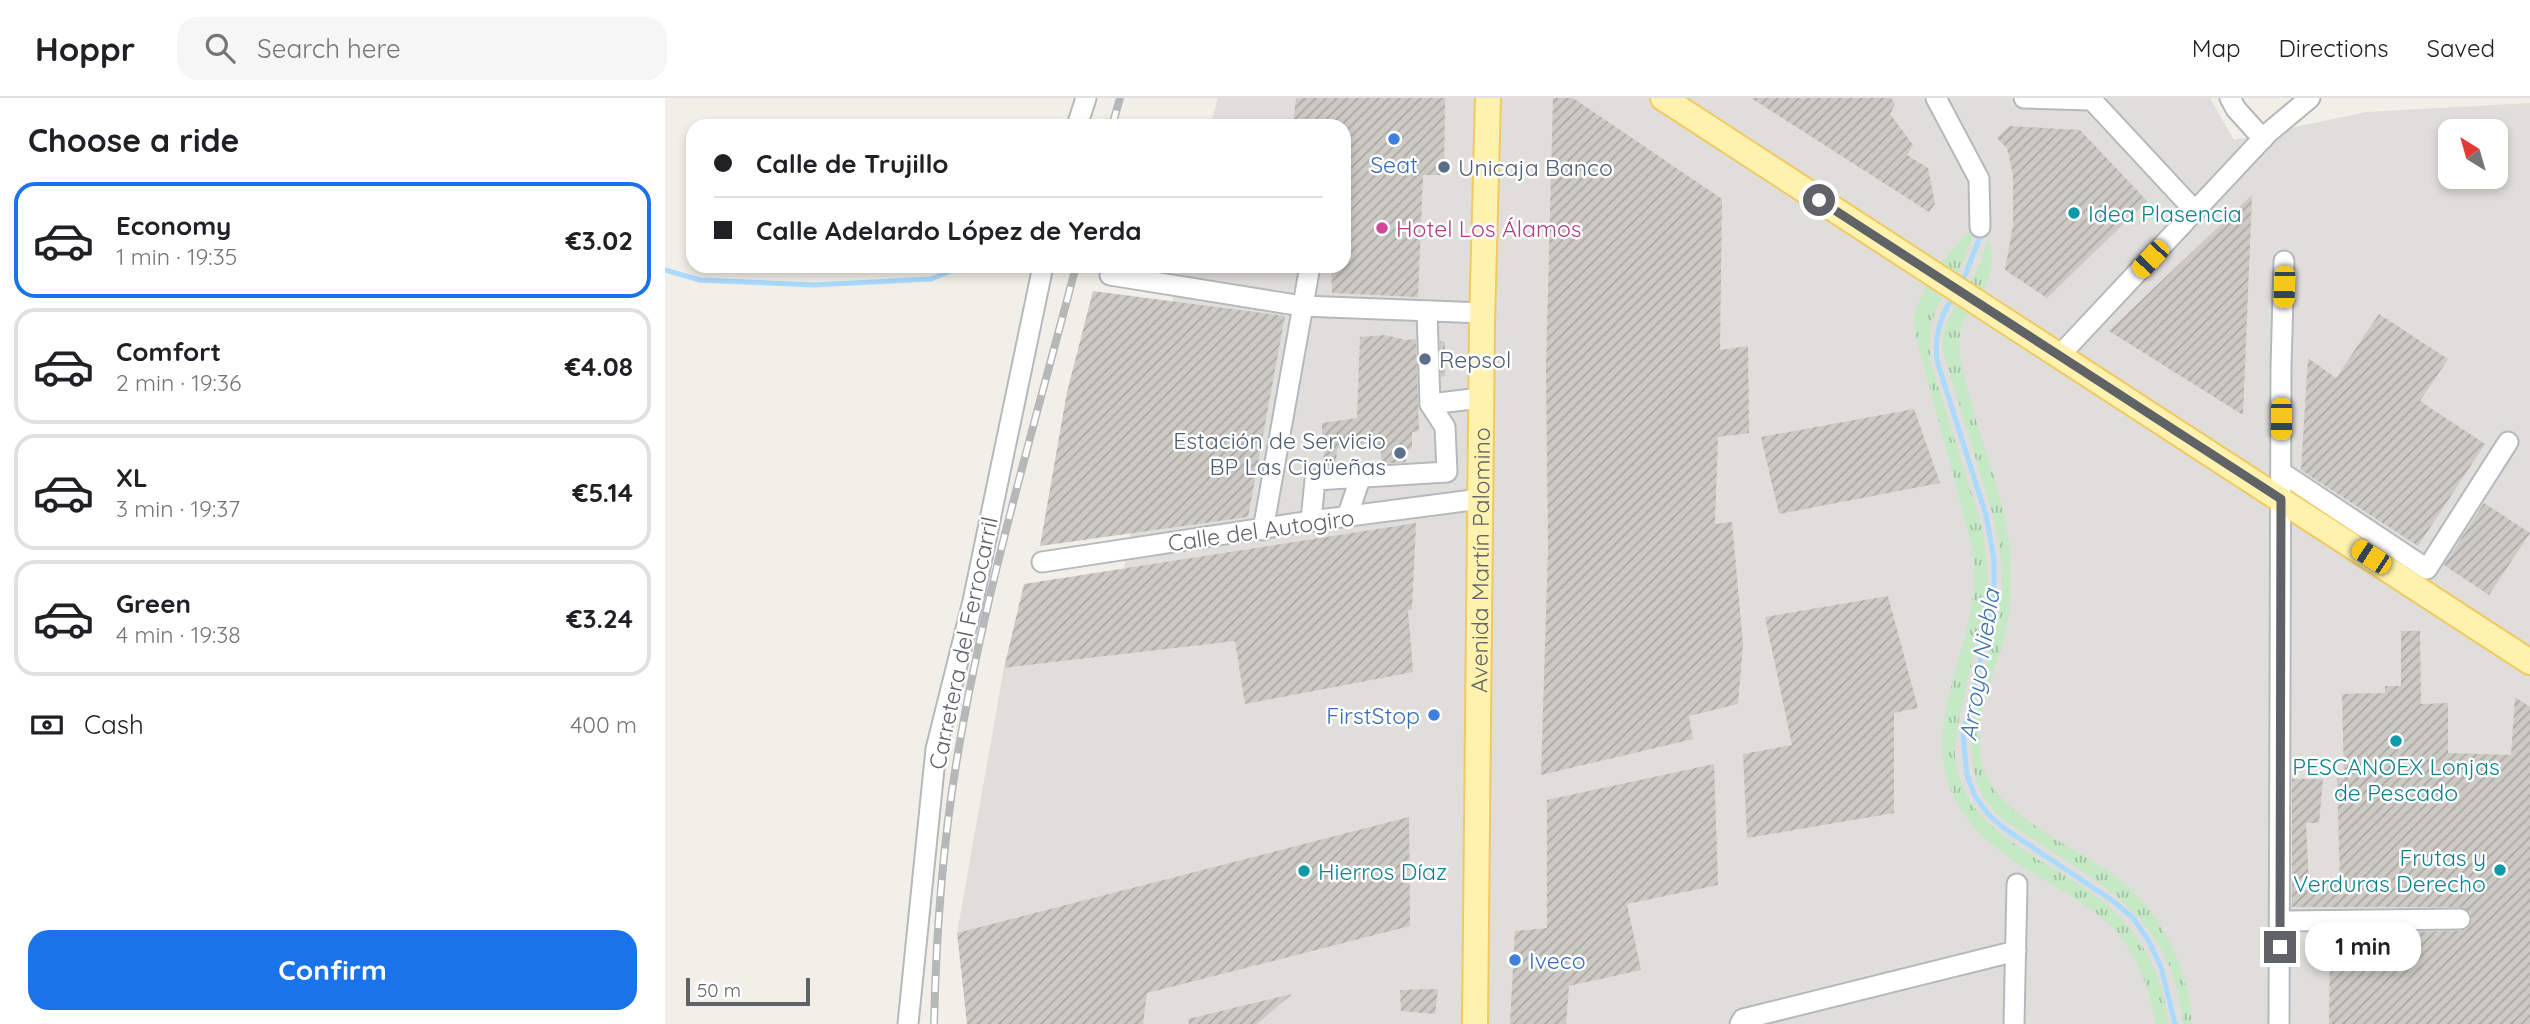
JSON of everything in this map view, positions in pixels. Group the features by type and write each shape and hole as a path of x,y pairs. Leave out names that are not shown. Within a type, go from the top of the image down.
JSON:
{"main road":[{"name":"Avenida Martín Palomino","path":"1475,1024 1481,398 1488,98"},
{"path":"1663,98 2530,662"}],"street":[{"path":"1079,119 1086,98"},
{"path":"1936,98 1979,179 1980,227"},
{"path":"2024,98 2090,99 2195,211"},
{"path":"2230,98 2236,109 2263,139"},
{"path":"2059,356 2263,139 2310,98"},
{"path":"2279,1024 2284,261"},
{"name":"Carretera del Ferrocarril","path":"908,1024 936,749 973,601 1042,273"},
{"path":"1263,530 1309,273"},
{"path":"1109,275 1302,306 1483,313"},
{"path":"1427,311 1430,404 1445,427 1449,503"},
{"path":"1430,404 1481,398"},
{"path":"2281,472 2427,569 2508,442"},
{"path":"1311,521 1315,480 1447,472"},
{"path":"1347,517 1360,479"},
{"name":"Calle del Autogiro","path":"1042,562 1311,521 1480,499"},
{"path":"2014,1024 2017,884"},
{"path":"2280,921 2459,919"},
{"path":"1740,1024 1743,1019 2016,951"}],"shaded area":[{"path":"1218,98 2210,98 2234,140 2366,112 2530,103 2530,1024 992,1024 1062,906 957,933 1004,668 1108,656 1178,273 1351,273 1351,119 1212,119"}],"green space":[{"path":"1972,228 1976,229 1957,275 1939,265"},
{"path":"1988,238 1991,266 1982,293 1970,284"},
{"path":"1926,286 1942,297 1931,329 1931,364 1983,530 1988,579 1956,740 1955,756 1961,782 1972,803 1988,822 2028,853 2093,894 2135,935 2161,986 2168,1024 2156,1024 2143,976 2118,934 2093,911 1995,847 1964,814 1952,793 1944,767 1945,715 1971,611 1974,570 1967,527 1914,329 1915,311"},
{"path":"1955,306 1967,314 1960,331 1961,365 2002,507 2011,562 2008,619 1986,696 1979,735 1980,755 1985,773 1996,792 2013,809 2115,876 2145,905 2175,952 2187,987 2192,1024 2183,1024 2177,989 2167,960 2152,934 2133,912 2088,875 2005,820 1982,794 1974,767 1972,740 1975,712 2001,598 2002,571 1993,516 1943,351 1945,327"}],"building":[{"path":"1296,98 1445,98 1444,175 1423,175 1418,297 1332,293 1331,273 1351,273 1351,119 1294,119"},
{"path":"1553,98 1573,98 1722,199 1720,350 1748,346 1749,433 1718,437 1715,524 1732,522 1743,644 1738,704 1689,716 1693,739 1541,775 1548,551 1546,368"},
{"path":"1751,98 1891,98 1895,104 1890,114 1913,145 1907,155 1928,168 1935,204 1929,212"},
{"name":"Idea Plasencia","path":"2009,126 2080,130 2147,201 2047,298 2005,270 2013,225 2013,175 2007,148 1997,138"},
{"path":"2252,195 2243,415 2109,331"},
{"path":"1093,291 1285,316 1248,517 1040,546 1067,392"},
{"path":"2379,314 2448,359 2420,401 2485,444 2418,546 2301,470 2308,358 2336,378"},
{"path":"1385,335 1406,340 1416,339 1419,431 1412,432 1412,448 1406,451 1406,462 1381,464 1381,446 1352,445 1337,448 1336,466 1323,467 1322,423 1357,418 1360,337"},
{"path":"1440,341 1445,342 1445,376 1441,377"},
{"path":"1914,409 1940,483 1779,514 1761,437"},
{"path":"2484,503 2530,533 2489,595 2444,565"},
{"path":"1416,523 1412,610 1408,610 1413,672 1245,704 1235,641 1004,668 1024,584"},
{"path":"1888,596 1918,708 1894,713 1894,813 1747,838 1743,754 1792,745 1765,617"},
{"path":"2401,631 2420,631 2421,704 2448,703 2448,753 2511,755 2515,697 2530,707 2530,1024 2329,1024 2330,933 2460,931 2467,929 2472,920 2470,912 2460,907 2292,907 2292,779 2323,779 2319,823 2306,823 2309,884 2340,882 2337,778 2344,778 2342,694 2385,693 2385,686 2401,686"},
{"path":"1714,764 1718,885 1627,904 1641,970 1569,986 1566,1024 1510,1024 1515,931 1547,928 1547,800"},
{"name":"Hierros Díaz","path":"1409,817 1410,926 1147,993 1143,1024 967,1024 957,933"},
{"path":"1438,989 1435,1014 1401,1011 1400,990"},
{"path":"1292,994 1257,1024 1189,1024 1188,1019"}],"waterway":[{"name":"Arroyo Niebla","path":"1962,283 1981,234"},
{"path":"665,270 700,280 814,285 931,279 946,273"},
{"name":"Arroyo Niebla","path":"1955,294 1939,326 1937,361 1986,515 1994,559 1990,620 1963,735 1967,775 1975,796 1988,814 2005,829 2113,901 2133,918 2148,940 2161,967 2175,1024"}],"railway":[{"path":"1114,119 1120,98"},
{"path":"934,1024 943,862 967,702 994,577 1074,273"}],"place":[{"name":"Seat","path":"1394,139"},
{"name":"Unicaja Banco","path":"1444,167"},
{"name":"Idea Plasencia","path":"2074,213"},
{"name":"Hotel Los Álamos","path":"1382,228"},
{"name":"Repsol","path":"1425,359"},
{"name":"Estación de Servicio BP Las Cigüeñas","path":"1400,453"},
{"name":"FirstStop","path":"1434,715"},
{"name":"PESCANOEX Lonjas de Pescado","path":"2396,741"},
{"name":"Frutas y Verduras Derecho","path":"2500,870"},
{"name":"Hierros Díaz","path":"1304,871"},
{"name":"Iveco","path":"1515,960"}],"route":[{"path":"1819,200 2281,499 2280,947"}]}
